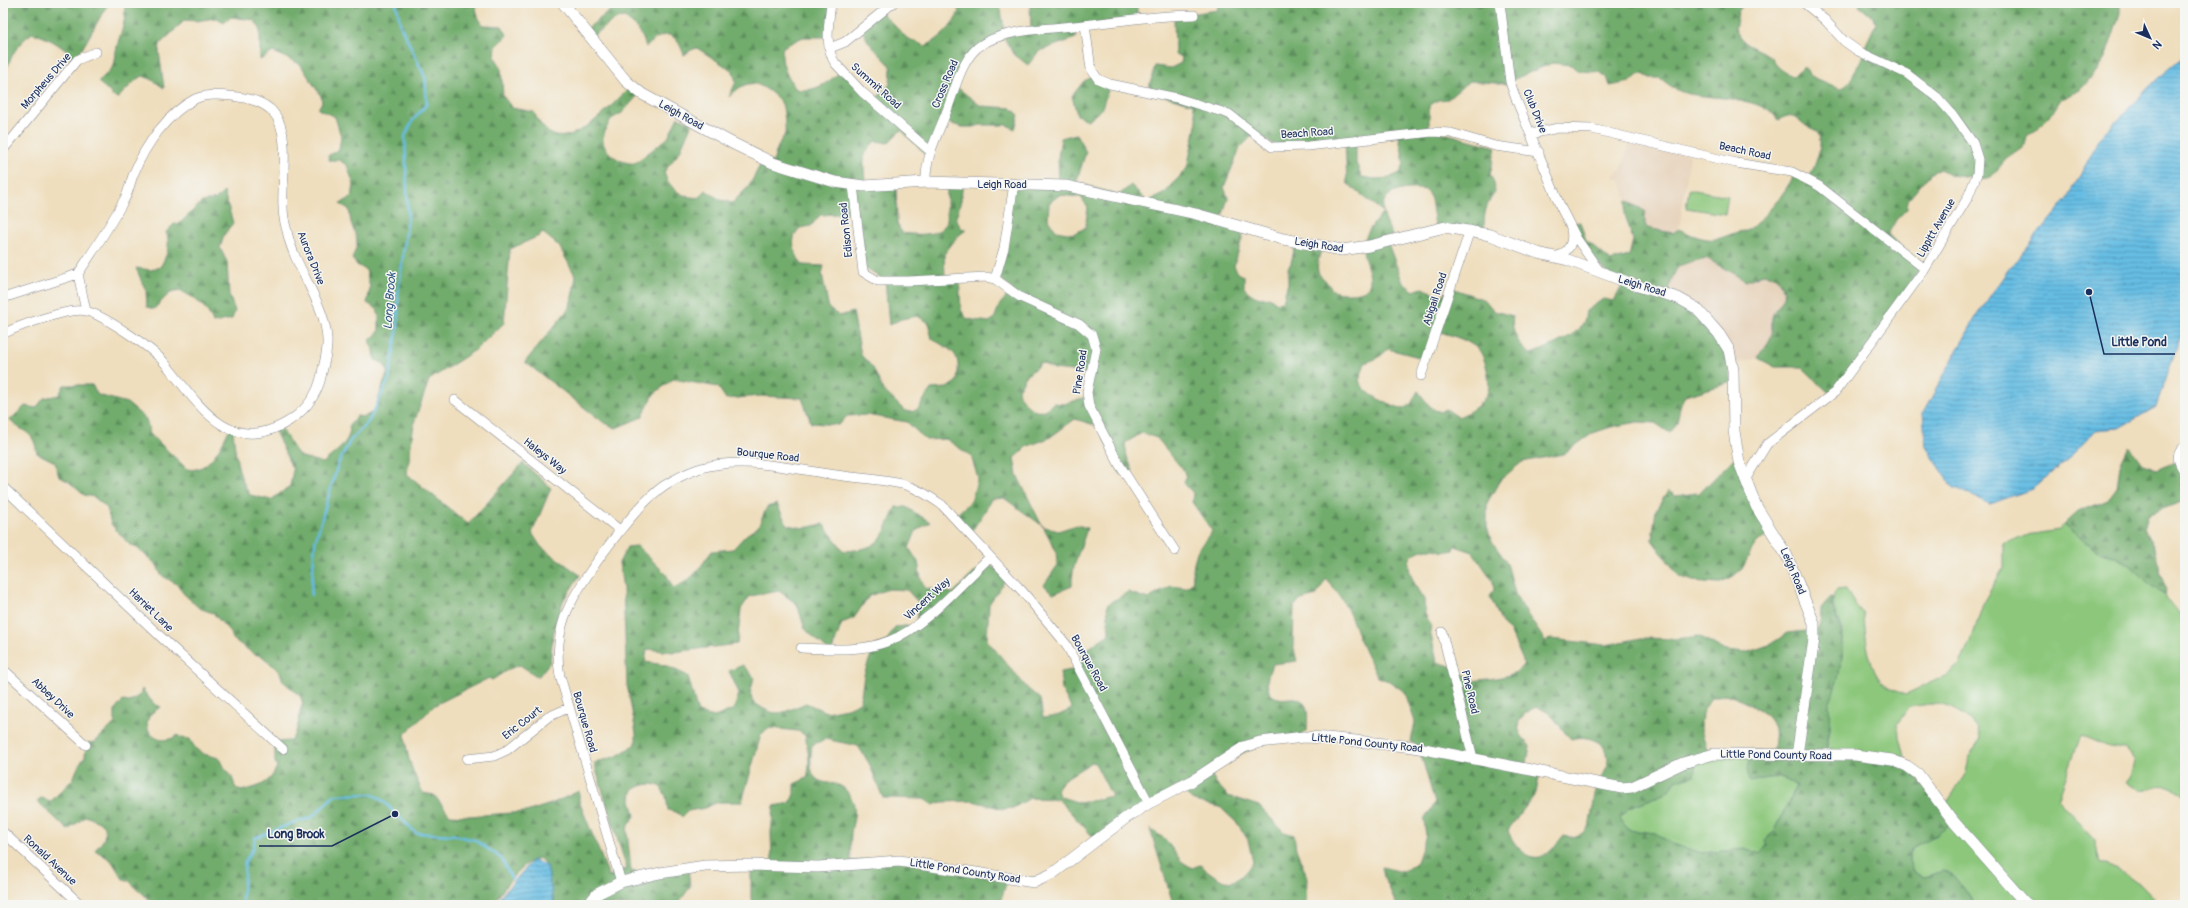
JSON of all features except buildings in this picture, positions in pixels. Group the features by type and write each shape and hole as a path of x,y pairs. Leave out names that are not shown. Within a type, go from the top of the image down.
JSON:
{"street":[{"name":"Leigh Road","path":"563,3 626,81 642,94 732,143 773,163 797,172 853,186 926,182 1067,186 1182,211 1296,242 1342,250 1369,246 1445,227 1470,230 1490,235 1538,253 1568,260 1683,300 1696,308 1726,343 1731,357 1736,446 1745,480 1756,506 1787,556 1814,622 1814,639 1798,755"},
{"name":"Summit Road","path":"831,3 827,30 831,58 843,74 930,151"},
{"path":"830,48 845,42 892,3"},
{"name":"Club Drive","path":"1500,3 1510,82 1577,240 1600,272"},
{"name":"Lippitt Avenue","path":"1745,480 1767,444 1835,392 1925,269 1968,197 1977,174 1978,159 1973,143 1953,115 1923,84 1908,74 1858,51 1844,41 1825,20 1804,3"},
{"name":"Cross Road","path":"926,182 926,162 965,66 977,49 992,39 1009,34 1151,17 1194,15"},
{"name":"Beach Road","path":"1085,25 1088,38 1091,69 1098,79 1110,84 1171,97 1228,114 1272,146 1308,146 1432,132 1451,133 1495,146 1539,152"},
{"name":"Morpheus Drive","path":"3,150 77,60 96,52"},
{"name":"Aurora Drive","path":"78,274 126,197 144,152 165,124 180,110 197,98 222,95 242,97 260,103 273,112 279,122 282,137 284,160 283,208 287,232 294,256 318,306 326,330 327,341 320,384 311,401 288,422 269,430 249,433 230,430 201,409 162,359 140,341 86,311"},
{"name":"Beach Road","path":"1531,134 1558,128 1592,129 1736,163 1792,172 1819,186 1925,269"},
{"path":"995,279 1004,248 1014,184"},
{"name":"Edison Road","path":"853,186 863,272 878,281 986,277 995,279"},
{"name":"Club Drive","path":"1556,257 1564,253 1572,242 1569,223"},
{"name":"Abigail Road","path":"1421,376 1470,230"},
{"path":"3,298 78,274 86,311 68,312 13,329 3,334"},
{"name":"Pine Road","path":"995,279 1020,297 1079,324 1094,339 1095,356 1087,392 1089,406 1119,464 1175,551"},
{"name":"Haleys Way","path":"454,400 621,531"},
{"path":"2185,446 2178,452 2177,458 2185,473"},
{"name":"Bourque Road","path":"621,882 568,708 557,661 567,612 580,588 621,531 640,508 664,485 698,469 740,463 902,484 916,489 942,505 1023,592 1066,644 1150,803"},
{"name":"Harriet Lane","path":"3,487 162,638 283,749"},
{"name":"Vincent Way","path":"801,648 859,648 888,642 903,635 921,622 990,557"},
{"name":"Pine Road","path":"1442,632 1473,758"},
{"name":"Abbey Drive","path":"3,668 86,745"},
{"name":"Eric Court","path":"467,759 494,756 507,750 548,716 568,708"},
{"name":"Little Pond County Road","path":"588,905 597,894 621,882 660,873 705,866 751,864 818,867 899,861 1034,882 1052,874 1127,817 1192,781 1244,747 1260,742 1304,737 1414,747 1622,788 1632,787 1683,763 1714,754 1855,755 1892,760 1907,766 1926,784 1954,822 2027,905"},
{"name":"Ronald Avenue","path":"3,832 81,905"}],"shaded area":[{"path":"1631,139 1690,155 1679,229 1673,233 1647,228 1627,201 1621,180 1613,176 1621,170"},
{"path":"1706,258 1746,281 1763,274 1775,276 1783,286 1785,297 1783,303 1773,316 1771,338 1758,358 1731,365 1668,290 1675,269 1682,264"}],"green space":[{"path":"3,3 111,3 106,7 82,49 71,63 70,54 62,47 48,39 32,33 17,47 8,66 3,68"},
{"path":"124,3 475,3 478,17 483,25 502,26 507,35 496,47 495,57 501,67 503,96 512,108 534,112 539,122 546,130 556,136 566,136 590,124 602,115 629,88 638,95 622,113 611,119 603,136 604,145 610,154 625,162 635,163 668,138 678,117 692,123 680,151 664,172 669,183 678,192 689,197 701,197 705,190 721,200 732,203 749,186 763,160 773,162 780,141 785,134 785,119 782,104 776,97 763,87 753,84 741,87 729,97 736,82 733,71 697,48 684,55 677,40 673,36 663,35 646,47 638,30 632,23 623,17 612,21 589,39 584,31 620,3 831,3 828,37 803,37 783,47 782,58 787,74 796,89 809,90 826,83 841,71 874,101 890,84 891,68 869,43 861,28 880,11 907,38 925,46 940,36 954,22 959,11 953,3 1000,3 1004,30 1002,34 1031,31 1030,3 1137,3 1137,18 1074,27 1076,38 1039,51 1028,65 1015,55 1002,35 972,50 954,85 981,106 1011,108 1019,115 1015,129 1007,125 962,127 942,121 925,154 901,130 888,143 876,141 871,145 865,154 865,182 896,183 897,224 902,233 928,234 940,230 947,221 947,181 963,181 961,200 956,219 961,228 966,230 957,238 944,254 945,276 959,277 961,310 967,319 989,322 994,319 1000,304 1013,290 995,274 1004,240 1011,185 1059,182 1058,158 1061,138 1076,134 1086,152 1076,183 1119,195 1131,185 1147,202 1165,193 1187,168 1197,121 1193,104 1148,91 1155,66 1171,68 1181,63 1182,57 1175,54 1174,16 1218,10 1217,3 1744,3 1738,12 1735,29 1746,44 1772,57 1777,66 1790,75 1793,76 1805,67 1811,76 1840,89 1852,78 1865,54 1863,51 1876,23 1873,17 1859,6 1860,3 2120,3 2120,13 2106,56 2096,72 2080,90 2061,99 2049,118 2027,137 2025,145 2008,157 1991,177 1972,181 1971,178 1951,175 1940,169 1931,173 1908,200 1907,209 1896,220 1888,234 1921,268 1839,390 1828,392 1802,367 1775,367 1758,358 1770,339 1772,333 1773,314 1783,300 1784,296 1783,288 1775,276 1763,274 1746,281 1706,258 1684,264 1677,269 1668,290 1684,299 1720,337 1732,382 1685,396 1680,406 1678,419 1670,433 1655,423 1638,422 1611,427 1593,433 1563,454 1522,462 1500,480 1487,503 1487,527 1491,540 1507,563 1516,597 1545,641 1551,639 1606,645 1641,638 1677,639 1699,636 1726,651 1745,653 1769,645 1788,633 1816,630 1820,624 1821,608 1831,597 1833,598 1833,608 1843,638 1843,652 1838,679 1829,705 1830,728 1826,752 1907,765 1953,821 1940,832 1918,844 1911,851 1911,863 1914,872 1924,877 1943,871 1962,885 1973,905 1397,905 1384,877 1382,867 1403,872 1417,862 1426,836 1424,820 1435,803 1419,748 1411,742 1415,722 1405,692 1389,681 1377,677 1345,605 1326,579 1316,596 1301,600 1294,606 1293,645 1297,661 1273,664 1267,683 1273,696 1278,698 1297,698 1305,704 1308,715 1307,731 1298,737 1284,735 1208,768 1216,783 1228,796 1259,806 1284,832 1294,835 1296,849 1307,877 1306,905 1169,905 1172,900 1150,829 1165,839 1181,861 1192,868 1200,865 1216,877 1228,882 1234,881 1240,877 1253,862 1248,840 1238,824 1220,807 1194,801 1178,786 1096,840 1058,799 1030,798 1013,808 1003,809 973,801 942,802 933,805 924,799 883,798 869,763 858,746 825,739 812,745 811,762 813,773 817,779 823,782 844,788 853,802 855,812 851,836 851,861 897,859 1007,881 999,905 754,905 751,899 751,864 772,862 771,832 774,806 790,803 794,794 794,784 807,778 809,767 805,735 798,731 770,728 761,734 742,802 718,802 705,808 688,811 682,817 678,813 668,810 666,796 660,786 652,784 645,785 632,791 631,800 635,816 628,825 627,831 631,871 646,874 688,866 690,887 677,905 555,905 548,882 547,866 539,858 525,865 512,877 492,905 155,905 128,880 123,879 111,860 95,850 101,844 105,836 103,824 86,816 68,830 37,801 41,798 51,801 73,779 79,765 85,757 86,743 95,742 115,723 115,710 123,701 129,702 140,695 142,689 154,704 161,707 152,713 148,720 147,726 152,735 164,740 171,739 178,735 181,738 190,739 195,748 201,753 219,758 232,777 235,787 241,791 263,784 271,777 277,766 275,762 275,742 290,741 294,736 298,727 303,703 300,696 283,681 280,672 262,656 254,654 233,639 231,633 213,613 199,608 183,593 178,585 161,575 157,565 136,547 130,545 111,524 107,508 94,497 84,495 68,481 59,477 55,462 37,453 31,436 10,420 25,406 36,408 44,398 59,395 64,385 92,385 98,395 127,403 146,419 150,434 187,469 202,467 208,462 219,449 230,428 233,429 237,464 246,488 250,495 271,500 290,486 293,470 273,427 278,424 299,456 323,463 345,442 348,437 349,426 357,416 364,417 374,411 388,371 383,363 375,360 374,350 370,344 370,340 379,332 379,316 377,309 367,303 370,288 366,270 357,265 352,258 357,246 357,240 351,223 349,209 340,204 352,197 354,185 347,165 339,160 329,160 328,156 339,149 341,136 335,117 318,109 322,102 321,96 300,64 273,52 260,60 260,28 254,20 231,17 224,23 215,18 196,21 185,20 160,44 159,51 164,88 151,79 143,76 137,79 118,98 112,96 109,91 98,82 114,64 117,45 124,22","holes":["1552,63 1571,65 1578,71 1599,72 1607,77 1610,86 1630,82 1638,75 1643,74 1650,78 1660,78 1681,92 1750,103 1771,112 1778,120 1787,116 1793,116 1806,126 1816,131 1819,136 1820,148 1809,179 1794,175 1774,205 1747,231 1738,232 1720,238 1707,239 1697,237 1679,229 1673,233 1647,228 1645,224 1645,211 1627,201 1625,214 1633,240 1629,256 1611,261 1586,240 1580,222 1573,223 1583,250 1622,286 1614,301 1603,299 1586,311 1583,324 1574,333 1543,350 1530,354 1522,347 1516,337 1512,321 1513,316 1494,311 1485,300 1449,287 1443,296 1422,288 1414,291 1403,283 1387,241 1392,235 1384,217 1383,204 1386,198 1391,194 1397,191 1412,189 1426,190 1431,199 1435,226 1484,231 1485,211 1495,189 1490,174 1496,147 1429,129 1429,106 1438,100 1448,99 1469,81 1509,84 1510,81","1255,133 1275,145 1345,141 1347,183 1383,212 1368,232 1364,241 1363,253 1370,276 1370,282 1367,288 1350,293 1340,293 1334,291 1320,276 1318,271 1318,260 1322,247 1296,242 1291,263 1288,268 1288,283 1283,301 1277,303 1269,297 1262,298 1253,295 1244,288 1244,276 1238,273 1234,266 1246,225 1222,217 1228,198 1224,187 1240,148","1399,136 1404,163 1401,172 1392,177 1383,179 1362,177 1356,163 1356,141","1059,195 1081,197 1088,208 1085,228 1073,234 1056,231 1048,219 1049,203","852,213 863,267 885,280 889,325 901,319 917,316 928,322 932,339 955,354 958,364 957,381 947,388 931,389 918,409 912,412 905,411 883,390 873,368 861,355 853,312 840,316 829,309 822,274 824,266 802,265 797,256 794,246 794,237 800,228 811,226 820,215","542,232 559,246 576,277 570,307 525,362 603,422 616,428 642,417 654,394 673,379 718,387 726,399 760,396 802,398 811,423 839,425 847,416 867,415 907,422 926,440 946,439 971,456 978,478 971,501 953,518 969,535 991,499 1004,498 1041,525 1017,475 1014,458 1026,447 1049,438 1075,419 1098,426 1121,475 1133,471 1127,457 1125,443 1142,433 1157,438 1184,471 1186,478 1184,483 1193,493 1192,502 1212,531 1197,552 1193,582 1186,588 1171,586 1148,599 1128,592 1107,605 1109,634 1085,650 1077,669 1060,672 1062,690 1072,709 1057,716 1043,718 1040,699 1028,689 987,640 989,604 1008,576 991,566 977,570 953,593 925,588 921,579 918,562 909,548 916,531 930,522 906,507 896,507 883,534 874,544 866,548 844,551 823,524 804,528 787,525 777,504 767,507 758,527 746,535 733,549 712,551 700,568 686,582 673,588 666,574 637,546 627,547 619,563 623,588 627,685 636,733 636,744 617,756 594,763 627,869 609,876 579,801 579,791 551,804 526,812 469,816 450,815 434,795 423,793 408,757 405,734 435,705 489,678 492,680 509,669 520,665 538,677 550,662 553,635 563,601 580,575 541,547 532,533 551,488 523,463 468,524 407,474 414,423 429,380 475,350 504,323 510,249 539,236","1434,330 1451,335 1462,339 1480,351 1487,368 1489,381 1488,391 1484,400 1476,407 1458,417 1446,409 1441,412 1432,409 1418,391 1411,404 1403,409 1384,402 1372,395 1359,381 1365,363 1378,358 1388,349 1423,358","1041,363 1055,369 1088,373 1087,397 1064,404 1053,403 1043,411 1037,411 1030,408 1020,396 1018,390 1026,376","1455,546 1473,552 1493,581 1494,590 1490,597 1503,625 1510,631 1524,663 1515,672 1502,677 1473,681 1454,667 1437,662 1430,631 1431,625 1425,614 1424,599 1414,581 1409,562 1414,554 1423,550 1434,549 1443,552 1454,550 1453,547","888,589 907,590 918,602 916,625 895,627 886,642 874,646 864,675 860,702 847,708 826,712 806,703 784,712 778,713 767,710 752,701 751,690 754,677 743,665 729,671 739,693 734,709 715,717 698,713 688,676 665,665 645,662 647,649 674,652 737,644 741,609 750,596 779,591 797,604 805,629 831,653 842,623 854,618 869,596","1725,694 1745,702 1759,710 1770,720 1774,728 1773,751 1751,752 1747,769 1750,782 1780,778 1796,786 1775,831 1765,841 1767,846 1760,854 1747,849 1702,853 1672,844 1655,833 1628,830 1620,818 1630,807 1666,793 1676,781 1694,775 1697,756 1708,752 1701,730 1702,713 1711,698","1536,707 1542,709 1556,720 1571,739 1589,738 1595,740 1604,748 1607,753 1608,760 1606,769 1595,794 1591,819 1587,828 1581,834 1571,837 1563,836 1549,852 1543,856 1537,857 1532,857 1521,850 1516,845 1508,830 1536,793 1540,772 1526,768 1530,746 1519,729 1518,725 1520,720 1528,711","1092,762 1095,763 1112,796 1080,803 1061,797 1057,791 1063,780"]},
{"path":"1095,76 1110,85 1101,110 1088,120 1077,115 1072,96 1084,81"},
{"path":"1689,189 1728,196 1725,214 1686,208"},
{"path":"224,192 233,223 224,235 220,248 227,262 229,295 235,311 232,319 213,323 204,307 195,299 180,290 171,292 154,309 147,307 146,291 136,268 151,270 160,267 168,250 166,232 174,224 180,223 202,202 216,199"},
{"path":"2129,446 2143,465 2157,470 2178,461 2185,472 2185,499 2148,515 2144,528 2154,548 2160,574 2167,590 2165,594 2154,588 2129,565 2115,556 2098,552 2064,525 2078,512 2108,500 2117,488 2120,465"},
{"path":"1736,456 1773,534 1756,542 1742,569 1732,577 1718,583 1693,581 1679,576 1652,540 1656,510 1668,491 1676,496 1696,493 1698,495"},
{"path":"1077,525 1087,528 1075,563 1072,586 1053,594 1044,585 1057,566 1056,551 1043,526 1058,531"},
{"path":"2064,525 2098,552 2115,556 2129,565 2154,588 2165,594 2170,605 2175,610 2185,615 2185,795 2170,787 2138,789 2126,782 2132,774 2135,762 2125,749 2109,747 2081,735 2058,799 2095,840 2100,863 2119,870 2142,885 2161,905 1973,905 1970,896 1943,871 1924,877 1914,872 1911,864 1911,852 1918,844 1937,835 1943,808 1965,776 1970,755 1980,739 1979,732 1975,726 1970,720 1956,710 1934,704 1909,707 1897,724 1907,765 1826,752 1830,731 1829,703 1840,664 1843,640 1843,634 1833,603 1833,597 1836,590 1846,589 1855,605 1864,614 1868,651 1878,677 1885,685 1906,694 1947,675 1960,664 1972,638 1984,601 2004,567 2004,547 2002,544 2026,535 2059,530"},
{"path":"1707,748 1708,750 1756,751 1750,782 1780,778 1796,786 1775,831 1768,837 1767,845 1760,854 1747,849 1702,853 1672,844 1655,833 1628,830 1620,818 1630,807 1666,793 1676,781 1694,775 1697,756 1708,752"}],"water":[{"path":"2185,56 2185,324 2156,407 2119,428 2096,430 2068,459 2032,489 1990,504 1953,487 1926,447 1923,413 1977,315 2008,270 2068,198 2100,138 2156,80"},
{"path":"533,860 547,866 554,905 493,905"}],"waterway":[{"name":"Long Brook","path":"311,595 315,542 338,464 350,441 369,421 389,379 398,326 398,294 408,217 405,136 413,120 427,104 425,77 401,27 396,3"},
{"name":"Long Brook","path":"242,905 245,861 253,849 255,838 295,822 311,818 335,795 372,794 382,800 416,833 454,835 475,840 501,858 512,879"},
{"name":"Long Brook","path":"150,905 164,902 170,905"}],"place":[{"name":"Little Pond","path":"2089,292"},
{"name":"Long Brook","path":"395,814"}]}
